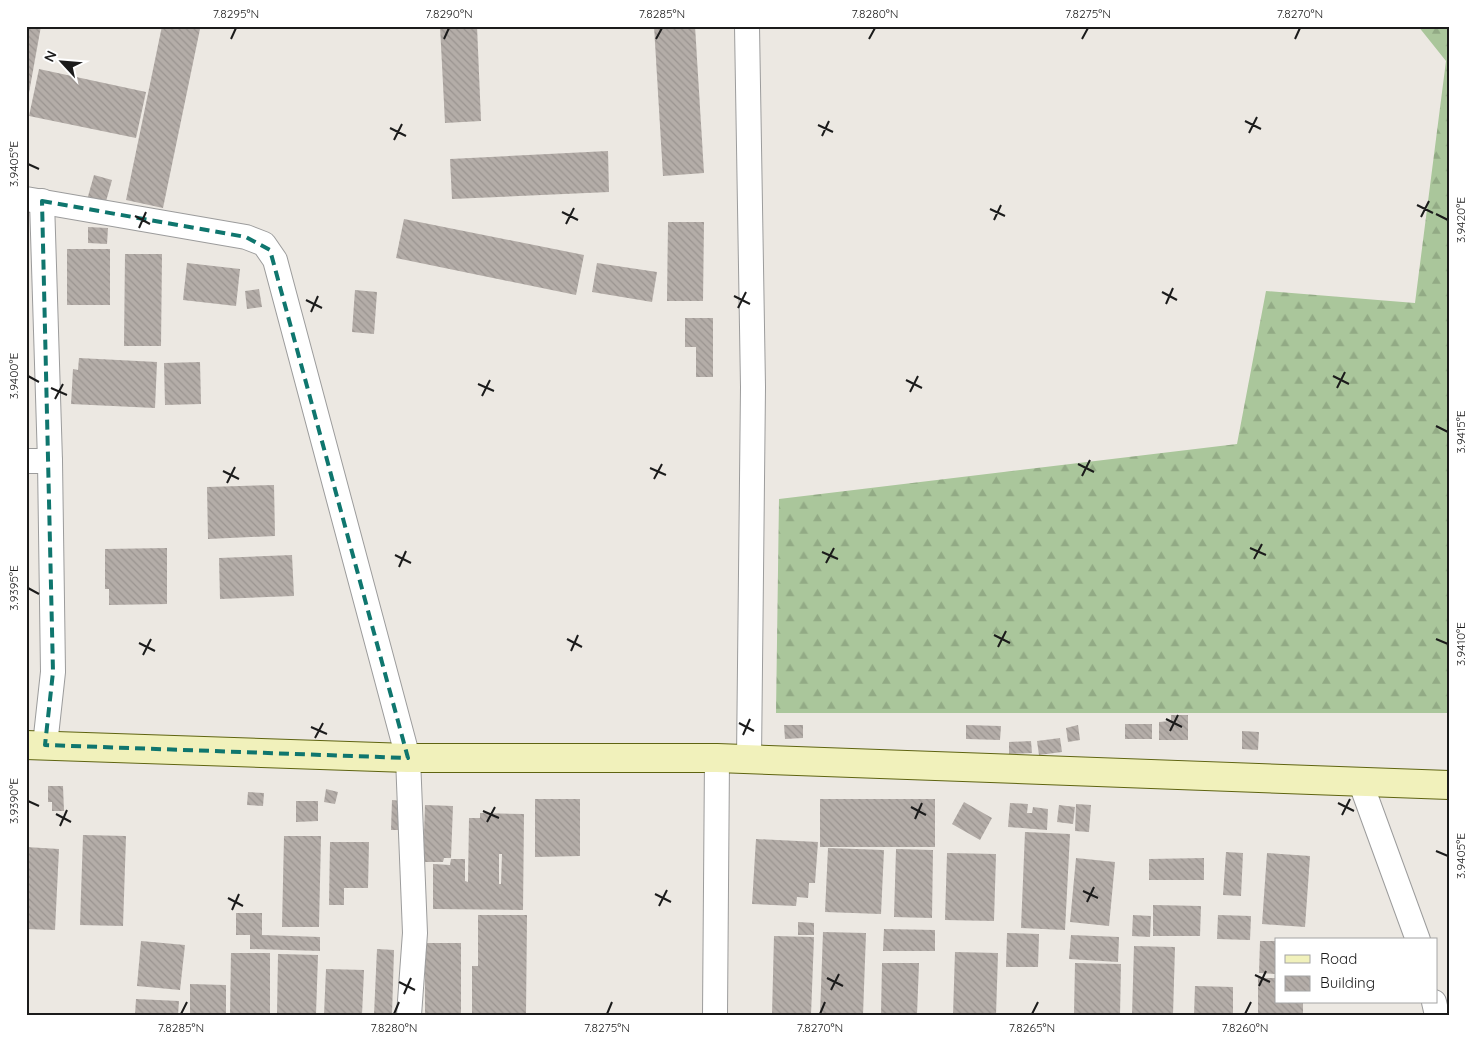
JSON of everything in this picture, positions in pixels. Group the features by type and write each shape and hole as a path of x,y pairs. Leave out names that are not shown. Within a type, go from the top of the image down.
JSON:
{"main road":[{"path":"36,745 408,758 717,758 1449,785"}],"street":[{"path":"747,26 753,386 749,759"},
{"path":"36,745 53,672 50,461 34,200 246,238 264,244 270,250 275,260 408,758 416,933 409,1015"},
{"path":"26,461 50,461"},
{"path":"715,1015 717,758"},
{"path":"1360,781 1417,938"}],"highlighted area":[{"path":"42,201 246,237 270,250 408,758 45,745 53,672"}],"green space":[{"path":"1418,26 1449,26 1449,713 776,713 779,499 1237,444 1266,291 1415,303 1446,61"}],"building":[{"path":"26,26 41,26 27,104 26,103"},
{"path":"162,26 185,26 200,29 163,208 126,200"},
{"path":"440,26 477,26 481,121 445,123"},
{"path":"654,26 695,26 704,173 663,176"},
{"path":"39,69 146,92 136,138 29,116"},
{"path":"608,151 609,192 452,199 450,159"},
{"path":"94,175 112,180 105,205 87,200"},
{"path":"404,219 584,255 576,295 396,258"},
{"path":"668,222 704,222 703,301 667,301"},
{"path":"88,227 108,228 107,244 88,243"},
{"path":"67,249 110,249 110,305 67,305"},
{"path":"125,254 162,254 161,346 124,346"},
{"path":"187,263 240,269 236,306 183,300"},
{"path":"597,263 657,272 652,302 592,292"},
{"path":"259,289 262,307 247,309 245,291"},
{"path":"355,290 377,292 374,334 352,332"},
{"path":"685,318 713,318 713,377 696,377 696,347 685,347"},
{"path":"79,358 157,362 155,408 71,404 73,369 78,370"},
{"path":"200,362 201,404 165,405 164,363"},
{"path":"274,485 275,536 208,539 207,487"},
{"path":"167,548 167,604 109,605 109,589 105,589 105,549"},
{"path":"292,555 294,596 220,599 219,558"},
{"path":"1171,715 1188,715 1188,740 1159,740 1159,722 1171,721"},
{"path":"1125,724 1152,724 1152,739 1125,739"},
{"path":"784,725 803,725 803,738 785,739"},
{"path":"966,725 1001,726 1000,740 966,739"},
{"path":"1078,725 1080,740 1068,742 1066,728"},
{"path":"1242,731 1259,732 1258,750 1242,749"},
{"path":"1060,738 1062,752 1039,755 1037,741"},
{"path":"1031,741 1032,753 1009,754 1009,742"},
{"path":"48,786 63,786 64,811 52,811 52,802 48,802"},
{"path":"326,789 338,792 335,804 324,802"},
{"path":"248,792 264,793 263,806 247,805"},
{"path":"535,799 580,799 580,856 535,857"},
{"path":"820,799 935,799 935,847 820,847"},
{"path":"392,800 403,801 402,830 391,830"},
{"path":"296,801 318,801 318,821 296,822"},
{"path":"964,802 992,818 980,840 952,824"},
{"path":"1010,803 1028,804 1027,813 1032,813 1033,807 1048,809 1047,830 1008,827"},
{"path":"1076,804 1091,805 1089,832 1075,831"},
{"path":"425,805 453,806 451,858 444,858 443,862 423,862"},
{"path":"1059,805 1075,807 1073,824 1057,822"},
{"path":"480,813 524,814 523,910 433,909 433,864 450,865 451,859 465,859 465,881 468,882 469,818 480,818","holes":["499,854 502,854 501,884 499,884"]},
{"path":"1025,832 1070,834 1065,930 1021,928"},
{"path":"83,835 126,836 123,926 80,925"},
{"path":"284,836 321,836 319,927 282,927"},
{"path":"756,839 818,842 815,883 809,883 808,898 797,897 796,906 752,904"},
{"path":"330,842 369,842 368,888 344,888 344,905 329,905"},
{"path":"26,847 59,849 55,930 26,929"},
{"path":"828,848 884,850 881,914 825,912"},
{"path":"896,849 933,850 932,918 894,917"},
{"path":"1226,852 1243,853 1241,896 1223,895"},
{"path":"947,853 996,854 994,921 945,920"},
{"path":"1267,853 1310,856 1305,927 1262,924"},
{"path":"1076,858 1115,862 1109,926 1070,922"},
{"path":"1204,858 1204,880 1149,880 1149,859"},
{"path":"1153,905 1201,906 1200,936 1153,936"},
{"path":"236,913 262,913 262,935 320,937 320,951 250,949 250,935 236,935"},
{"path":"478,915 527,915 526,1015 472,1015 472,966 478,966"},
{"path":"1133,915 1151,916 1150,937 1132,936"},
{"path":"1218,915 1251,916 1250,940 1217,939"},
{"path":"798,922 814,923 814,935 798,935"},
{"path":"884,929 935,930 935,951 883,951"},
{"path":"823,932 866,933 863,1015 820,1015"},
{"path":"1007,933 1039,934 1038,967 1006,967"},
{"path":"1071,935 1119,937 1118,962 1069,959"},
{"path":"774,936 814,937 811,1015 772,1015"},
{"path":"141,941 185,945 180,990 137,986"},
{"path":"1260,941 1275,941 1275,974 1259,973"},
{"path":"425,943 461,943 461,1015 425,1015"},
{"path":"1134,946 1175,947 1173,1015 1132,1015"},
{"path":"377,949 394,950 392,1015 374,1015"},
{"path":"955,952 998,953 996,1015 953,1015"},
{"path":"231,953 270,953 270,1015 230,1015"},
{"path":"278,954 318,955 316,1015 277,1015"},
{"path":"882,963 919,963 917,1015 881,1015"},
{"path":"1075,963 1121,964 1120,1015 1074,1014"},
{"path":"326,969 364,970 362,1015 324,1015"},
{"path":"1258,978 1275,978 1275,1004 1303,1004 1303,1015 1258,1015"},
{"path":"190,984 226,985 226,1015 190,1015"},
{"path":"1195,986 1233,987 1233,1015 1194,1015"},
{"path":"136,999 179,1001 178,1015 135,1015"}]}
